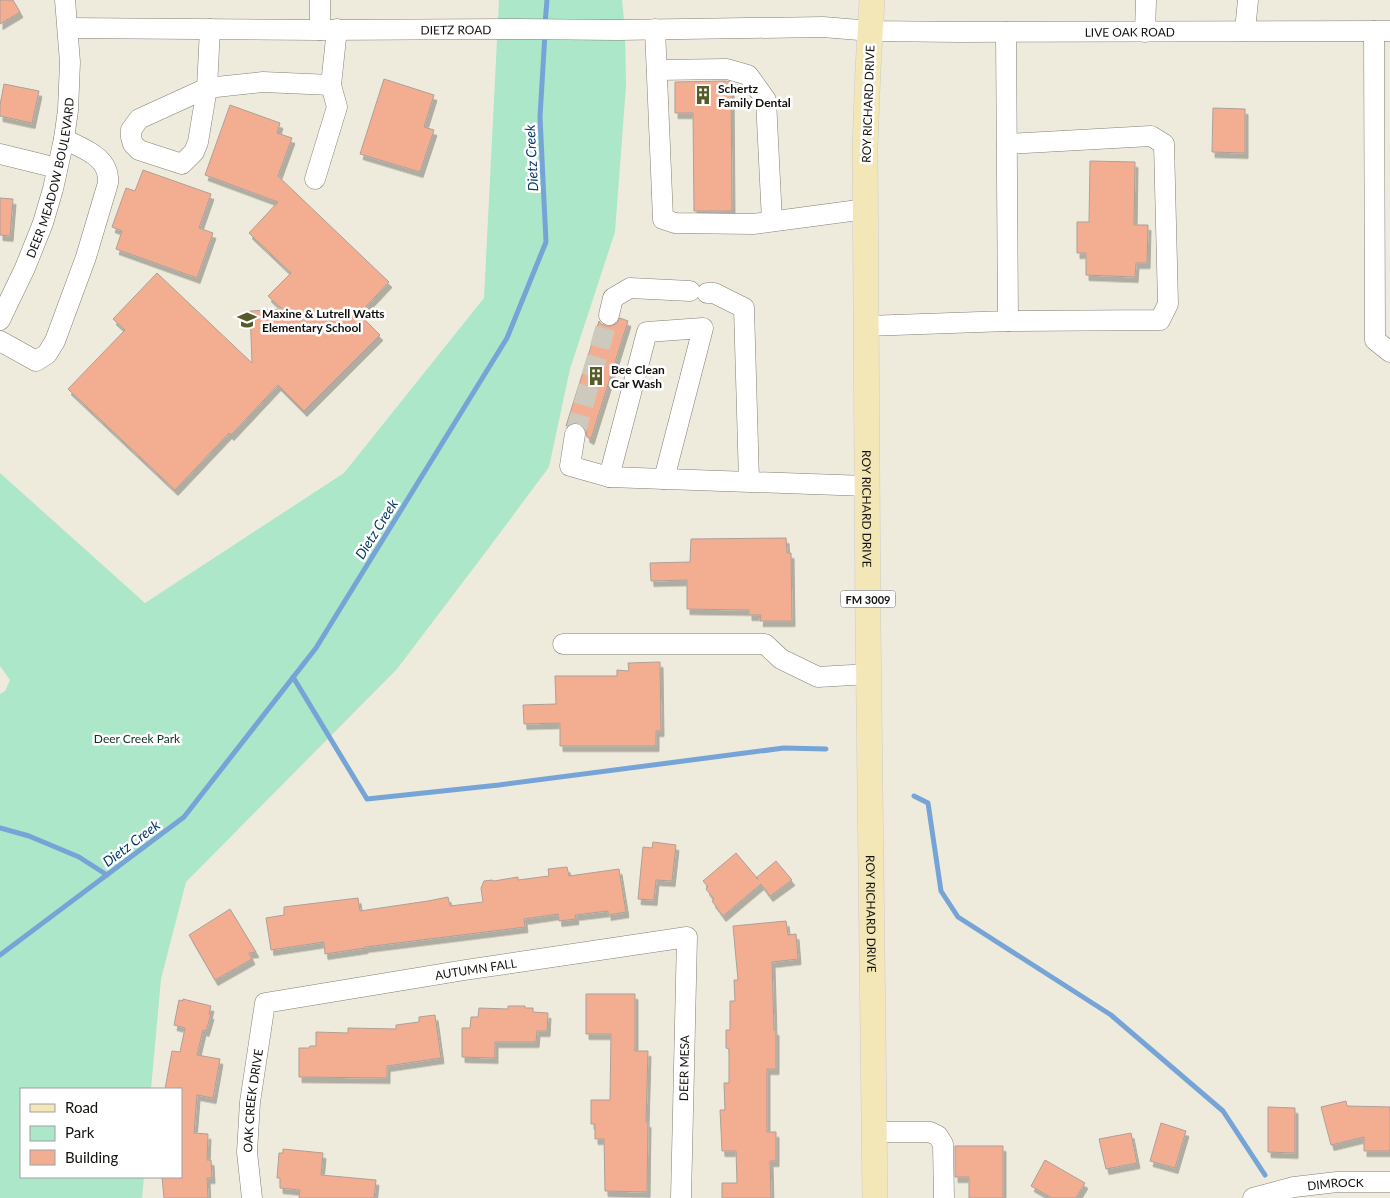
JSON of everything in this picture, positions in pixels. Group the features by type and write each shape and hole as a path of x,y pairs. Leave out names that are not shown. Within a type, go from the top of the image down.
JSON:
{"main road":[{"name":"ROY RICHARD DRIVE","path":"872,0 866,137 866,326 875,1198"}],"street":[{"path":"64,0 68,28"},
{"path":"315,179 337,106 331,86 328,30 320,0"},
{"path":"1145,32 1146,0"},
{"path":"1245,31 1248,0"},
{"name":"DIETZ ROAD","path":"68,28 655,30 823,27 871,31"},
{"name":"DEER MEADOW BOULEVARD","path":"0,320 25,268 43,223 64,139 68,110 70,62 68,28"},
{"path":"210,29 208,88 263,82 331,86"},
{"path":"655,30 663,219 675,224 753,224 866,209"},
{"name":"LIVE OAK ROAD","path":"871,31 1382,31"},
{"path":"1382,31 1382,181 1375,340 1390,352"},
{"path":"1006,32 1008,321"},
{"path":"657,70 727,69 748,76 762,94 766,100 772,221"},
{"path":"866,326 1008,321 1160,320 1168,304 1164,144 1151,136 1007,144"},
{"path":"0,341 36,361 47,354 55,341 86,257 109,174 102,162 91,152 64,139"},
{"path":"0,154 57,168"},
{"path":"609,315 613,298 630,288 714,293 744,308 749,481"},
{"path":"609,477 647,332 703,328 664,479"},
{"path":"575,434 570,466 609,477 867,486"},
{"path":"563,644 765,644 781,659 818,677 869,674"},
{"name":"AUTUMN FALL","path":"265,1003 474,969 687,938"},
{"name":"DEER MESA","path":"681,1198 687,938"},
{"name":"OAK CREEK DRIVE","path":"252,1198 247,1152 250,1102 265,1003"},
{"path":"874,1132 930,1132 938,1136 943,1144 944,1198"},
{"name":"DIMROCK","path":"1253,1198 1294,1187 1328,1183 1390,1182"}],"green space":[{"name":"Deer Creek Park","path":"499,0 622,0 625,30 626,86 615,232 570,369 549,467 397,669 186,882 161,979 151,1088 20,1088 20,1178 144,1178 142,1198 0,1198 0,694 5,691 10,680 0,666 0,473 145,603 344,473 484,298"}],"building":[{"path":"0,0 13,0 20,12 0,24"},
{"path":"384,79 434,95 424,127 434,130 420,172 360,154"},
{"path":"675,82 731,82 732,211 694,211 693,113 675,113"},
{"path":"4,84 39,91 32,123 0,116"},
{"path":"230,105 280,123 277,133 292,138 278,176 389,282 359,314 380,335 304,411 278,385 175,490 68,389 125,330 113,319 157,273 252,363 250,311 282,309 268,296 291,273 249,233 278,202 205,175"},
{"path":"1213,108 1245,109 1245,153 1212,152"},
{"path":"1090,161 1135,162 1134,225 1148,225 1147,263 1136,263 1135,277 1086,275 1086,253 1077,253 1077,222 1089,222"},
{"path":"143,170 211,194 199,228 213,233 197,278 116,249 122,231 112,227 126,188 135,191"},
{"path":"0,198 13,199 10,236 0,235"},
{"name":"Bee Clean Car Wash","path":"620,318 628,321 591,439 587,437 586,430 582,424 576,422 566,426 599,321 606,326 612,326"},
{"path":"786,538 787,553 791,553 792,621 760,621 761,615 749,615 749,610 687,609 687,580 651,581 650,563 690,562 691,539"},
{"path":"660,662 661,731 656,731 656,746 560,746 560,723 524,724 523,705 556,704 555,676 617,676 617,670 629,671 628,663"},
{"path":"653,842 676,845 672,881 656,880 654,900 638,899 643,847 652,848"},
{"path":"736,853 757,877 776,861 792,880 770,896 761,884 723,916 712,901 714,899 706,889 708,887 703,881"},
{"path":"567,867 569,876 619,869 626,912 608,915 608,911 575,915 576,919 559,921 558,914 524,919 525,927 365,947 325,954 324,942 271,950 266,918 284,915 284,907 358,898 360,911 448,897 450,906 483,902 481,888 484,881 518,877 518,880 549,876 548,869"},
{"path":"230,909 256,952 249,953 252,959 215,980 189,935"},
{"path":"786,921 788,935 796,934 798,959 772,962 776,1069 767,1069 767,1132 776,1132 776,1161 770,1161 771,1198 722,1198 722,1183 737,1183 736,1151 722,1151 720,1110 725,1110 724,1083 729,1083 729,1049 726,1048 726,1030 730,1030 730,1001 735,1001 734,980 738,980 733,926"},
{"path":"586,994 635,994 635,1051 648,1051 647,1192 605,1191 604,1139 595,1139 595,1124 591,1124 591,1100 610,1100 611,1034 586,1034"},
{"path":"183,999 211,1006 209,1014 211,1014 206,1031 203,1030 197,1055 220,1059 213,1098 197,1095 194,1133 208,1134 207,1160 211,1160 212,1178 207,1178 208,1198 164,1198 162,1178 182,1178 182,1088 165,1088 172,1051 180,1052 185,1028 174,1025 179,1000 183,1001"},
{"path":"508,1006 525,1006 525,1008 533,1008 533,1012 548,1013 547,1031 537,1031 536,1042 495,1042 495,1058 462,1057 462,1028 470,1028 471,1017 478,1017 479,1008 508,1009"},
{"path":"435,1015 441,1058 387,1066 387,1078 299,1077 299,1048 316,1046 316,1032 348,1033 348,1028 396,1029 396,1025 419,1022 419,1017"},
{"path":"1346,1101 1347,1106 1390,1107 1390,1151 1364,1151 1364,1137 1331,1145 1321,1107"},
{"path":"1268,1107 1295,1108 1295,1153 1268,1152"},
{"path":"1161,1123 1186,1131 1175,1168 1150,1161"},
{"path":"1131,1133 1137,1163 1106,1169 1099,1139"},
{"path":"955,1146 1003,1146 1003,1198 969,1198 969,1177 955,1177"},
{"path":"283,1149 323,1153 321,1175 376,1180 374,1198 299,1198 300,1190 280,1188 280,1178 277,1178 279,1153 283,1153"},
{"path":"1045,1160 1085,1183 1076,1198 1052,1198 1031,1186"}],"waterway":[{"name":"Dietz Creek","path":"545,24 547,0"},
{"name":"Dietz Creek","path":"0,955 184,817 316,648 507,338 546,242 540,117 545,33"},
{"path":"293,677 367,799 499,785 784,748 826,749"},
{"path":"914,796 928,803 941,891 958,917 1111,1015 1223,1111 1265,1175"},
{"path":"0,828 29,836 79,857 107,875"}],"tunnel":[{"path":"575,434 609,315"}],"place":[{"name":"Schertz Family Dental","path":"703,95"},
{"name":"Maxine & Lutrell Watts Elementary School","path":"247,320"},
{"name":"Bee Clean Car Wash","path":"596,376"}]}
